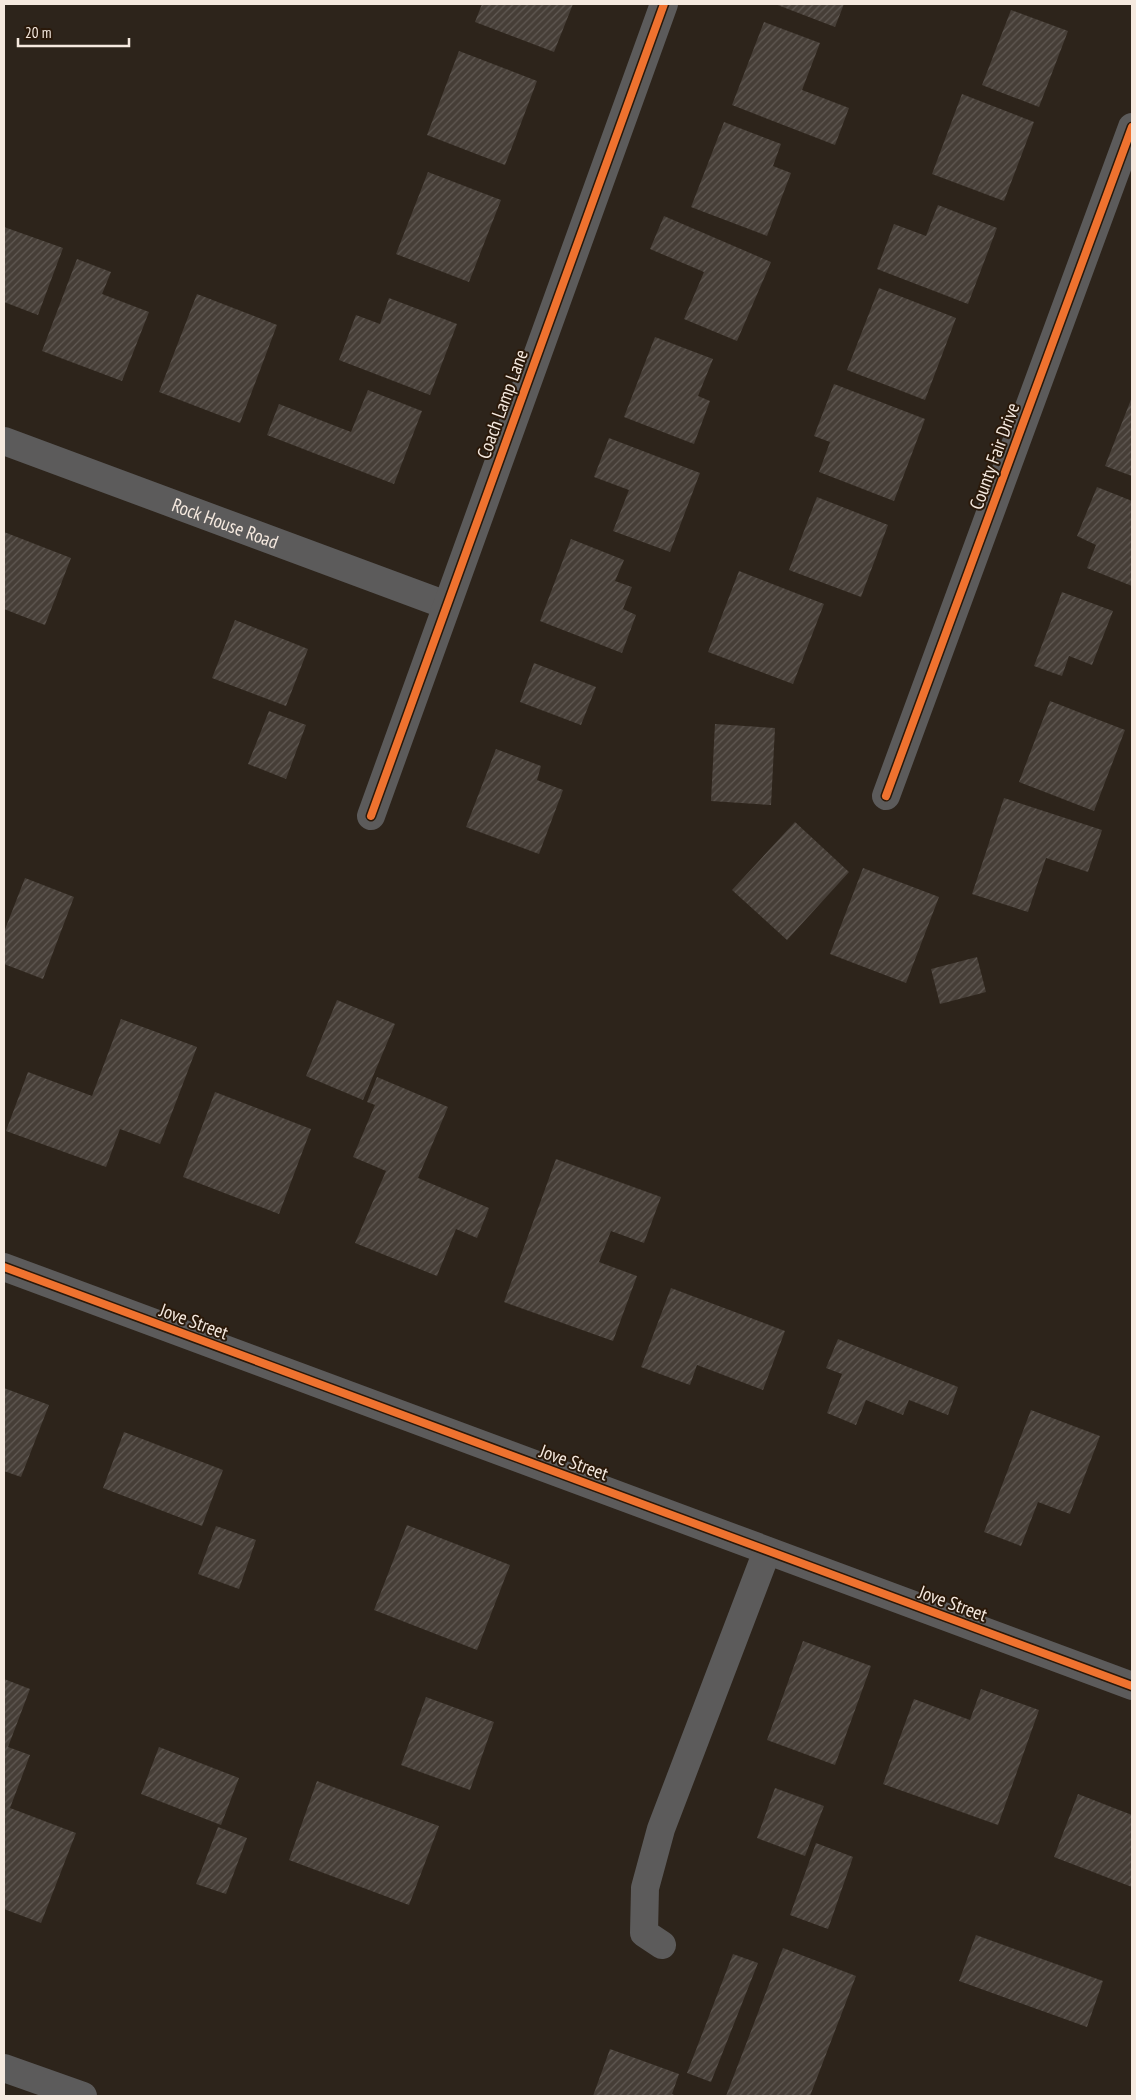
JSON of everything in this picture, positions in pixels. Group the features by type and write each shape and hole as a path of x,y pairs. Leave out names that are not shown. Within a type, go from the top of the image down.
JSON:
{"street":[{"name":"Coach Lamp Lane","path":"371,816 664,4"},
{"name":"County Fair Drive","path":"886,796 1132,127"},
{"name":"Rock House Road","path":"4,441 446,605"},
{"name":"Jove Street","path":"4,1267 1132,1686"},
{"path":"662,1945 644,1933 645,1888 661,1829 766,1550"},
{"path":"4,2068 83,2096"}],"building":[{"path":"482,4 573,4 554,52 475,22"},
{"path":"775,4 844,4 835,27"},
{"path":"1011,10 1068,31 1039,107 982,85"},
{"path":"764,22 820,43 802,90 849,108 835,145 732,105"},
{"path":"459,51 537,81 505,165 427,135"},
{"path":"962,94 1034,122 1004,201 932,174"},
{"path":"724,122 781,144 773,166 791,173 767,236 691,207"},
{"path":"428,172 501,200 469,282 396,254"},
{"path":"938,205 997,228 968,304 877,269 894,224 926,236"},
{"path":"664,216 771,262 737,341 684,319 704,272 650,249"},
{"path":"4,227 63,248 38,315 4,302"},
{"path":"77,259 111,272 102,294 149,312 122,381 42,351"},
{"path":"879,288 956,318 925,400 847,370"},
{"path":"197,294 277,325 240,423 159,392"},
{"path":"389,298 457,324 430,395 339,360 356,315 380,324"},
{"path":"655,337 713,359 698,396 710,401 694,444 624,417"},
{"path":"834,384 925,419 894,501 819,472 830,442 814,436"},
{"path":"368,390 422,411 394,484 267,435 279,404 351,432"},
{"path":"1132,397 1132,476 1105,466"},
{"path":"609,438 700,473 670,552 613,531 629,490 594,477"},
{"path":"1097,487 1132,501 1132,586 1087,568 1096,545 1077,536"},
{"path":"817,497 888,525 861,597 789,570"},
{"path":"4,532 71,558 45,625 4,609"},
{"path":"571,539 624,560 615,581 632,587 623,609 636,615 622,653 540,621"},
{"path":"739,571 824,604 793,684 708,652"},
{"path":"1062,592 1113,611 1092,665 1069,656 1062,676 1034,666"},
{"path":"235,620 308,649 286,706 212,678"},
{"path":"534,663 596,687 581,725 520,702"},
{"path":"1050,701 1125,730 1094,811 1019,782"},
{"path":"269,711 306,725 286,779 248,764"},
{"path":"715,724 775,728 771,805 711,801"},
{"path":"496,749 541,766 537,780 563,790 539,854 466,827"},
{"path":"1004,798 1102,830 1088,872 1046,858 1028,912 972,894"},
{"path":"795,822 849,872 787,940 732,890"},
{"path":"863,868 939,897 906,983 830,954"},
{"path":"25,878 74,897 43,979 4,964 4,932"},
{"path":"977,957 986,992 940,1004 931,969"},
{"path":"337,1000 395,1024 363,1100 306,1076"},
{"path":"121,1019 197,1047 160,1144 120,1129 106,1167 6,1131 28,1072 92,1096"},
{"path":"377,1077 448,1107 418,1178 489,1208 477,1238 456,1229 437,1276 355,1243 386,1171 353,1157 375,1105 367,1102"},
{"path":"215,1092 311,1129 279,1214 183,1177"},
{"path":"556,1159 661,1197 644,1243 611,1231 599,1262 637,1276 613,1341 504,1302"},
{"path":"671,1288 785,1331 763,1390 697,1365 690,1385 641,1367"},
{"path":"838,1339 958,1387 948,1415 909,1400 903,1415 866,1400 856,1425 827,1413 842,1374 826,1368"},
{"path":"4,1388 49,1405 21,1477 4,1471"},
{"path":"1031,1410 1100,1436 1070,1514 1038,1502 1021,1546 984,1532"},
{"path":"124,1432 223,1470 202,1526 103,1488"},
{"path":"407,1525 510,1565 477,1650 374,1610"},
{"path":"216,1526 256,1540 239,1589 198,1574"},
{"path":"803,1641 871,1666 835,1765 767,1740"},
{"path":"4,1679 30,1689 8,1747 30,1755 10,1808 76,1833 41,1923 4,1909"},
{"path":"981,1689 1039,1710 998,1825 883,1784 914,1699 970,1720"},
{"path":"426,1697 494,1722 470,1790 401,1765"},
{"path":"159,1747 239,1778 221,1825 141,1794"},
{"path":"317,1781 439,1826 409,1905 289,1860"},
{"path":"775,1788 824,1806 805,1856 757,1838"},
{"path":"1078,1794 1132,1815 1132,1887 1054,1857"},
{"path":"218,1827 247,1838 226,1894 196,1884"},
{"path":"816,1843 853,1857 828,1929 790,1915"},
{"path":"976,1935 1103,1981 1087,2027 959,1981"},
{"path":"783,1948 856,1976 810,2096 726,2096"},
{"path":"733,1954 758,1963 711,2082 687,2073"},
{"path":"610,2049 679,2074 672,2094 676,2096 593,2096"}],"cycle path":[{"path":"371,816 664,4"},
{"path":"886,796 1132,127"},
{"path":"4,1267 1132,1686"}]}
